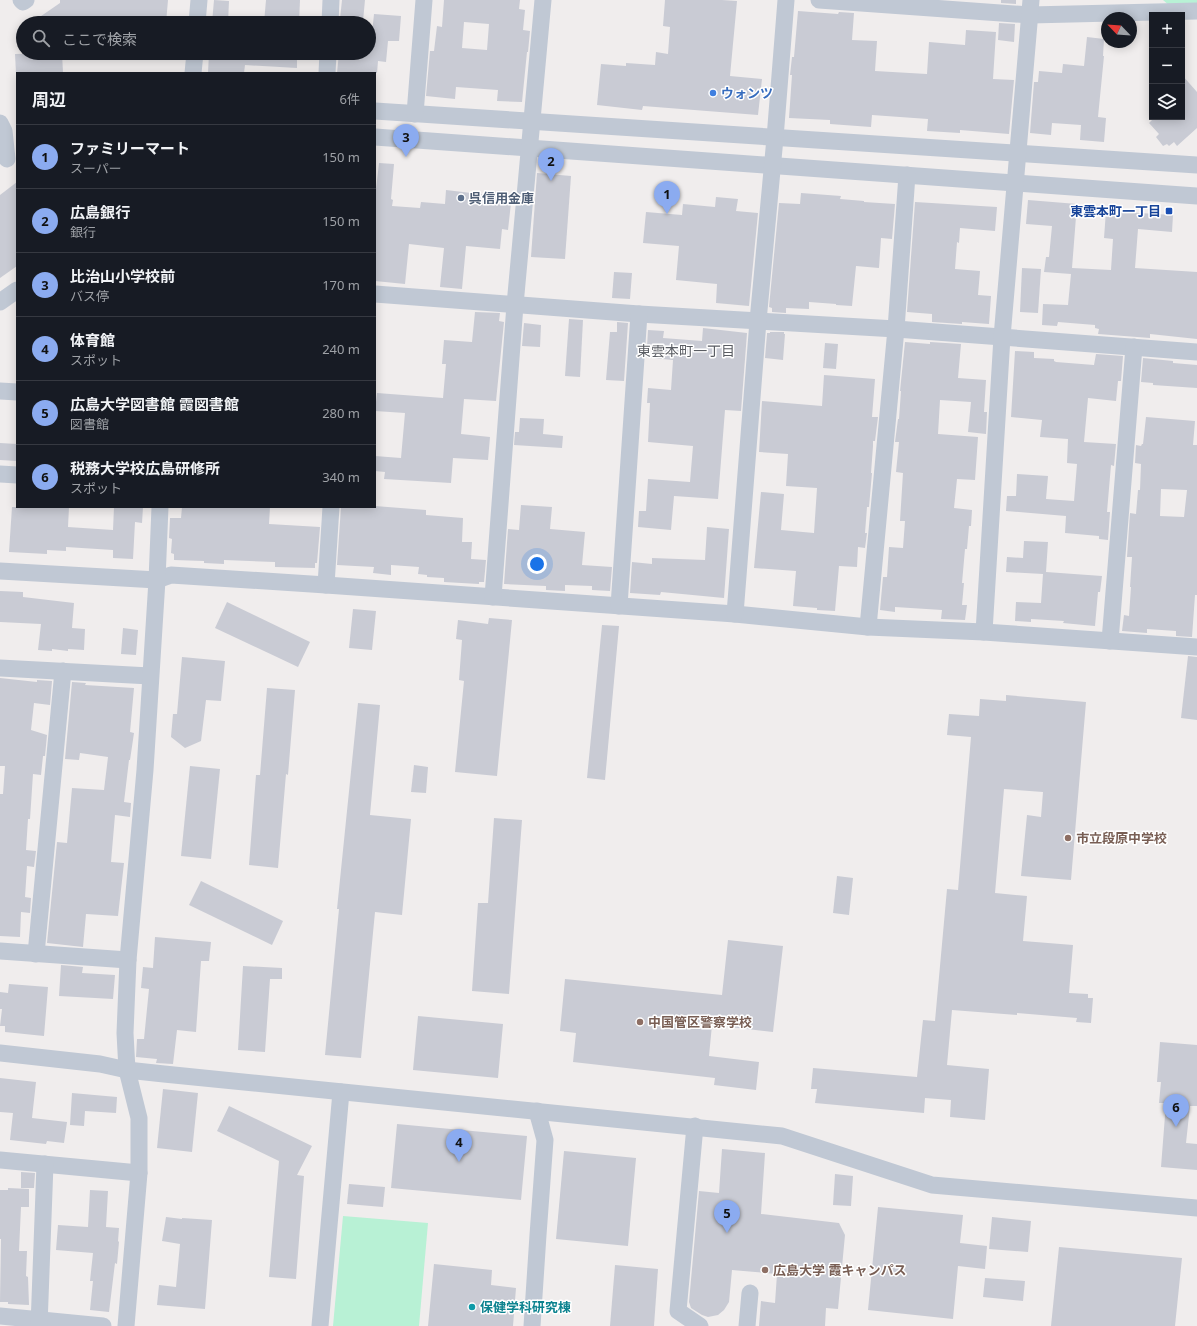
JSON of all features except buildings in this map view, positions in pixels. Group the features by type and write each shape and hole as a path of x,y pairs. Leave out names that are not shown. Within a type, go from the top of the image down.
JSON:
{"street":[{"path":"21,0 23,2 26,0"},
{"path":"198,16 199,0"},
{"path":"330,16 331,0"},
{"path":"415,114 424,0"},
{"path":"493,597 516,305 543,0"},
{"path":"736,614 758,321 786,0"},
{"path":"819,0 1030,8 1157,6 1197,11"},
{"path":"984,632 1002,337 1019,152 1030,8"},
{"path":"193,72 194,60"},
{"path":"326,72 327,60"},
{"path":"376,111 775,138 1019,152 1197,165"},
{"path":"5,128 6,157"},
{"path":"376,137 1197,196"},
{"path":"868,627 896,329 907,175"},
{"path":"0,302 16,291"},
{"path":"376,294 639,314 896,329 1197,352"},
{"path":"619,606 639,314"},
{"path":"1110,641 1134,347"},
{"path":"0,391 16,392"},
{"path":"0,474 16,475"},
{"path":"126,1326 139,1173 139,1118 127,1070 125,1033 128,960 145,770 160,508"},
{"path":"326,585 331,508"},
{"path":"0,571 157,580 171,575 736,614 868,627 984,632 1197,648"},
{"path":"0,668 150,676"},
{"path":"36,954 63,671"},
{"path":"0,951 128,960"},
{"path":"0,1053 100,1064 127,1070 695,1126 782,1136 932,1185 1197,1208"},
{"path":"320,1326 341,1092"},
{"path":"532,1326 545,1140 537,1111"},
{"path":"695,1126 678,1311 700,1326"},
{"path":"0,1160 139,1173"},
{"path":"39,1323 45,1164"},
{"path":"747,1326 750,1293"},
{"path":"0,1316 39,1323 103,1326"}],"green space":[{"path":"1163,0 1197,0 1197,4 1170,6"},
{"path":"343,1216 428,1223 419,1326 333,1326"}],"place":[{"name":"ウォンツ","path":"713,93"},
{"name":"比治山小学校前","path":"406,157"},
{"name":"広島銀行","path":"551,181"},
{"name":"呉信用金庫","path":"461,198"},
{"name":"東雲本町一丁目","path":"1169,211"},
{"name":"ファミリーマート","path":"667,214"},
{"name":"市立段原中学校","path":"1068,838"},
{"name":"中国管区警察学校","path":"640,1022"},
{"name":"税務大学校広島研修所","path":"1176,1127"},
{"name":"体育館","path":"459,1162"},
{"name":"広島大学図書館 霞図書館","path":"727,1233"},
{"name":"広島大学 霞キャンパス","path":"765,1270"},
{"name":"保健学科研究棟","path":"472,1307"}],"district":[{"name":"東雲本町一丁目","path":"686,351"}]}
